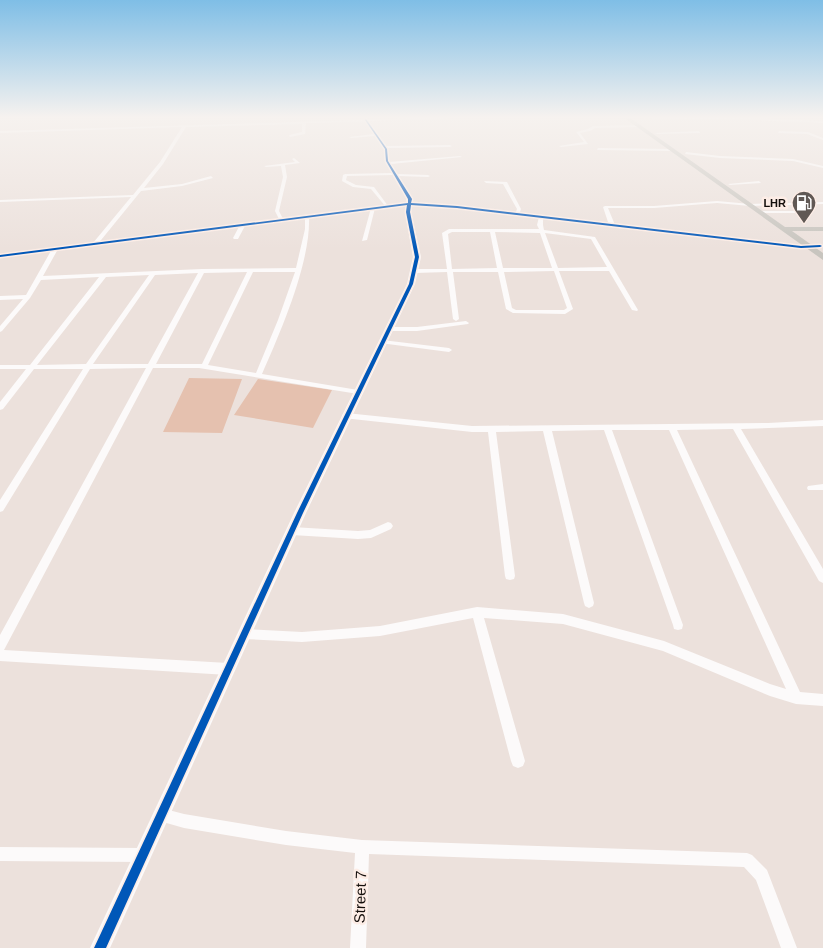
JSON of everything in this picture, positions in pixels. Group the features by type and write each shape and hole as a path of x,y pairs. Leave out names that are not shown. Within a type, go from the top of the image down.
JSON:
{"main road":[{"path":"689,161 750,205 770,212 823,257"},
{"path":"698,161 730,184 784,229 803,234 823,235"},
{"path":"794,232 823,228"},
{"path":"803,234 821,247"}],"street":[{"path":"95,244 163,161"},
{"path":"266,166 298,163 296,161"},
{"path":"100,948 346,416 382,342 391,329 415,271 417,247 408,212 407,193 388,163 409,161"},
{"path":"798,161 823,167"},
{"path":"281,219 277,211 285,176 283,164"},
{"path":"386,206 372,188 348,184 344,182 344,175 395,174 428,176"},
{"path":"139,190 182,186 211,177"},
{"path":"486,182 505,183 519,208 517,214"},
{"path":"730,184 760,182"},
{"path":"0,201 134,196"},
{"path":"612,225 605,207 654,207 718,202 750,205"},
{"path":"760,208 823,203"},
{"path":"0,256 409,204 441,205 821,247"},
{"path":"364,240 373,208"},
{"path":"770,212 803,212"},
{"path":"258,376 269,353 298,270 309,226 307,216"},
{"path":"492,231 511,311 565,312 570,309 540,225 542,217"},
{"path":"236,238 243,224"},
{"path":"456,319 446,231 542,231 593,238 635,310"},
{"path":"0,330 28,297 55,249"},
{"path":"415,271 612,269"},
{"path":"204,367 251,270"},
{"path":"40,278 202,271 298,270"},
{"path":"0,646 202,271"},
{"path":"0,508 88,366 153,274"},
{"path":"0,407 104,275"},
{"path":"0,298 28,297"},
{"path":"391,329 466,323"},
{"path":"382,342 449,350"},
{"path":"0,367 204,367 358,392"},
{"path":"346,416 472,429 736,427 823,423"},
{"path":"736,427 823,578"},
{"path":"607,428 678,625"},
{"path":"672,428 796,698"},
{"path":"492,429 510,576"},
{"path":"548,429 589,603"},
{"path":"811,488 823,487"},
{"path":"292,531 358,535 371,534 388,526"},
{"path":"244,634 302,637 380,631 477,612 563,618 664,646 770,690 796,698 823,700"},
{"path":"477,612 518,761"},
{"path":"0,655 228,669"},
{"path":"161,814 184,821 286,838 362,847 747,860 762,875 789,948"},
{"name":"Street 7","path":"358,948 362,847"},
{"path":"0,854 142,855"}],"shaded area":[{"path":"189,378 242,379 222,433 163,432"},
{"path":"258,379 332,390 313,428 234,415"}],"cycle path":[{"path":"100,948 300,513 411,284 417,257 408,212 410,199 387,161"},
{"path":"0,256 409,204 457,207 801,247 820,246"}],"place":[{"name":"LHR","path":"804,224"}]}
